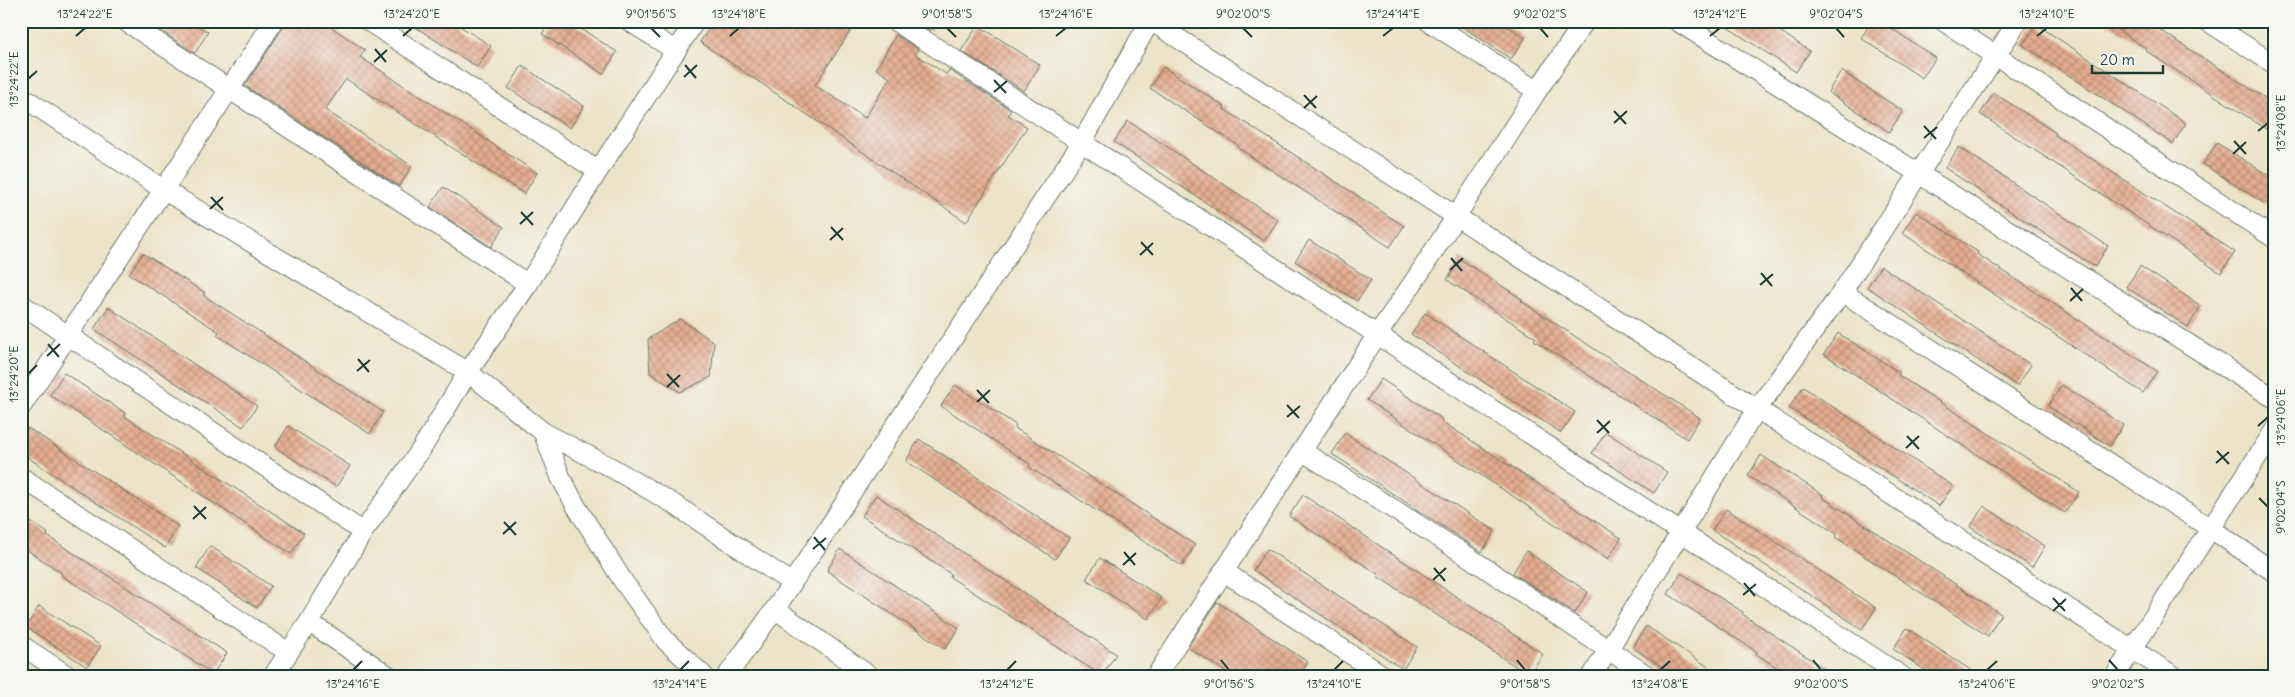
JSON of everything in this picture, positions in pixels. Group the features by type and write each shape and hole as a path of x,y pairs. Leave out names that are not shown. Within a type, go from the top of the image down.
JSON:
{"street":[{"path":"125,21 528,284"},
{"path":"21,406 274,21"},
{"path":"368,21 598,171"},
{"path":"630,21 676,51"},
{"path":"273,676 309,622 363,532 422,448 468,372 528,284 695,21"},
{"path":"895,21 1902,676"},
{"path":"727,676 775,609 1082,142 1151,21 1935,525 2133,648 2174,676"},
{"path":"1428,21 1537,91"},
{"path":"1156,676 1377,335 1415,280 1454,216 1585,21"},
{"path":"1677,21 2274,398"},
{"path":"1942,21 2274,238"},
{"path":"1592,676 1757,409 1842,292 1883,225 1920,174 2018,21"},
{"path":"2207,21 2274,64"},
{"path":"21,96 164,190 468,372 543,432 612,468 672,503 792,582"},
{"path":"1842,292 2210,528 2274,572"},
{"path":"21,304 363,532"},
{"path":"2115,676 2274,431"},
{"path":"543,432 561,478 576,506 623,581 666,641 704,676"},
{"path":"1302,451 1648,676"},
{"path":"21,477 288,652"},
{"path":"1223,571 1384,676"},
{"path":"775,609 870,676"},
{"path":"309,622 389,676"},
{"path":"21,645 68,676"}],"building":[{"path":"146,21 191,21 208,32 195,53"},
{"path":"287,21 322,21 365,50 360,57 537,173 524,194 346,79 325,110 412,166 399,186 245,86"},
{"path":"406,21 452,21 491,46 477,67"},
{"path":"550,21 569,21 617,52 603,74 542,34"},
{"path":"714,21 857,21 815,85 865,118 890,78 876,69 896,35 918,49 915,54 946,74 949,70 1011,110 1008,115 1027,127 966,222 700,42"},
{"path":"916,21 937,21 930,31"},
{"path":"1454,21 1500,21 1525,38 1511,59"},
{"path":"1718,21 1764,21 1810,51 1796,72"},
{"path":"1872,21 1880,21 1936,58 1922,78 1861,38"},
{"path":"2104,21 2146,21 2274,104 2274,134 2146,51 2147,49"},
{"path":"2036,24 2186,123 2173,144 2023,45"},
{"path":"978,25 1040,65 1024,91 961,51"},
{"path":"522,66 584,106 570,128 508,88"},
{"path":"1163,67 1404,226 1390,247 1150,88"},
{"path":"1841,71 1903,111 1889,132 1828,92"},
{"path":"1994,93 2235,252 2221,273 1980,114"},
{"path":"1128,121 1278,220 1264,241 1114,142"},
{"path":"2217,143 2274,179 2274,191 2265,204 2203,164"},
{"path":"1959,147 2108,246 2095,267 1945,168"},
{"path":"443,187 504,227 491,247 430,207"},
{"path":"1916,212 2157,371 2143,393 1902,233"},
{"path":"1309,240 1371,280 1357,301 1295,261"},
{"path":"143,253 205,293 203,295 383,412 370,434 217,335 219,332 129,274"},
{"path":"1460,259 1700,418 1687,439 1534,340 1536,338 1447,280"},
{"path":"1881,266 2031,365 2017,386 1867,287"},
{"path":"2140,266 2201,306 2188,327 2126,287"},
{"path":"108,307 257,406 243,427 94,329"},
{"path":"1425,313 1575,412 1561,433 1411,334"},
{"path":"680,319 714,342 711,377 680,392 650,373 648,339"},
{"path":"1838,333 1900,373 1898,375 2079,492 2065,513 1824,354"},
{"path":"64,373 125,413 124,416 304,533 291,554 50,395"},
{"path":"1381,379 1442,419 1441,421 1621,538 1608,559 1367,400"},
{"path":"955,385 1016,425 1015,428 1195,545 1182,566 1029,467 1030,464 941,406"},
{"path":"2062,385 2123,425 2110,446 2048,406"},
{"path":"1803,387 1953,486 1939,506 1789,408"},
{"path":"288,426 350,466 336,487 275,447"},
{"path":"28,428 178,526 165,548 21,453 21,439"},
{"path":"1606,432 1667,472 1654,493 1592,453"},
{"path":"1345,433 1495,531 1482,552 1332,454"},
{"path":"919,439 1069,538 1055,559 906,461"},
{"path":"1761,455 2001,614 1988,636 1835,537 1837,534 1748,476"},
{"path":"876,495 1116,654 1102,676 950,577 951,574 862,516"},
{"path":"1303,495 1543,654 1529,675 1289,516"},
{"path":"1984,506 2045,546 2032,567 1970,527"},
{"path":"1726,509 1876,608 1862,629 1712,530"},
{"path":"21,516 48,533 47,536 227,653 213,674 61,575 62,573 21,546"},
{"path":"210,546 271,586 257,608 196,568"},
{"path":"840,549 959,628 945,649 827,571"},
{"path":"1267,549 1417,647 1403,669 1253,570"},
{"path":"1526,551 1588,592 1575,613 1513,573"},
{"path":"1100,558 1162,598 1148,619 1086,579"},
{"path":"1681,573 1743,612 1742,614 1836,676 1790,676 1756,654 1757,652 1668,594"},
{"path":"1217,602 1308,662 1299,676 1232,676 1188,647"},
{"path":"39,606 101,646 87,667 26,627"},
{"path":"1646,626 1722,676 1676,676 1633,648"},
{"path":"1907,628 1980,676 1934,676 1893,649"}]}
